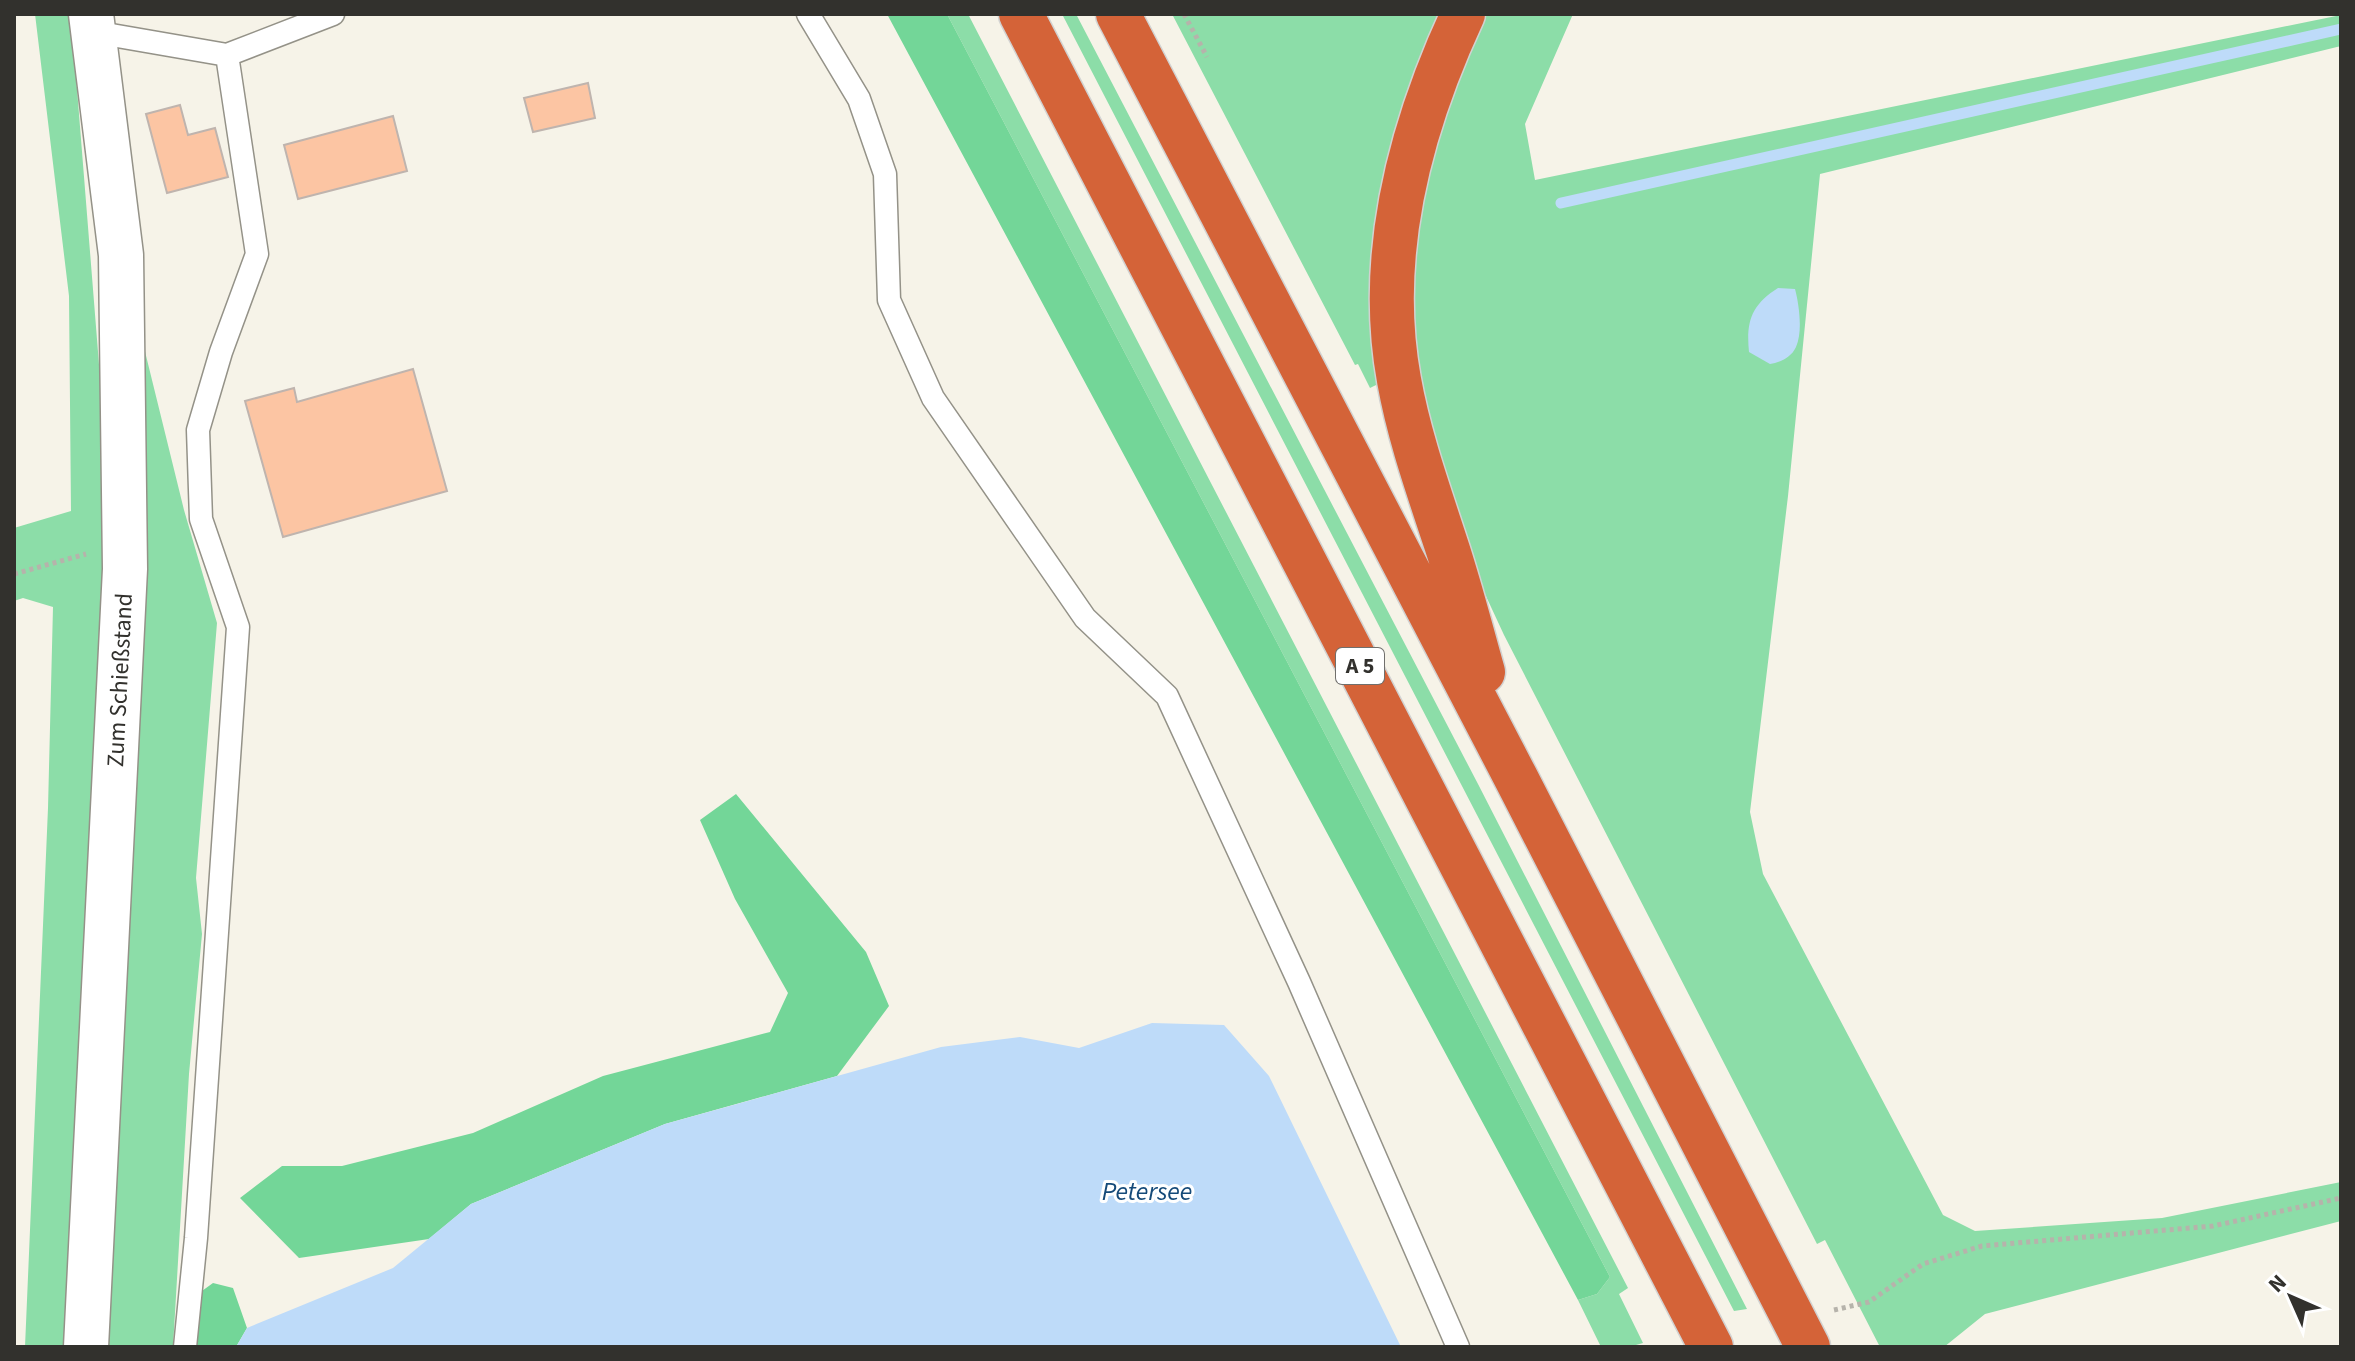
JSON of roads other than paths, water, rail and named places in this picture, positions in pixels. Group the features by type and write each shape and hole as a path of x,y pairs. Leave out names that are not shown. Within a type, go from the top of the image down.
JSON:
{"highway":[{"name":"A 5","path":"1021,14 1711,1347"},
{"path":"1118,14 1808,1347"},
{"path":"1463,14 1430,89 1407,164 1394,252 1395,353 1414,449 1446,545 1510,767"}],"street":[{"name":"Zum Schießstand","path":"86,1347 125,543 121,255 92,23"}],"lane":[{"path":"92,23 227,55 333,14"},
{"path":"808,14 859,99 885,174 889,300 933,398 1085,618 1167,696 1299,982 1458,1347"},
{"path":"185,1347 196,1238 238,627 201,519 198,430 221,352 257,254 227,55"}],"water":[{"path":"1778,288 1795,289 1799,334 1791,354 1770,364 1749,352 1748,332 1756,308"},
{"name":"Petersee","path":"1152,1023 1224,1025 1269,1076 1401,1347 236,1347 247,1328 393,1268 471,1204 665,1124 941,1047 1020,1037 1079,1048"}],"waterway":[{"path":"1561,203 2341,29"}]}
